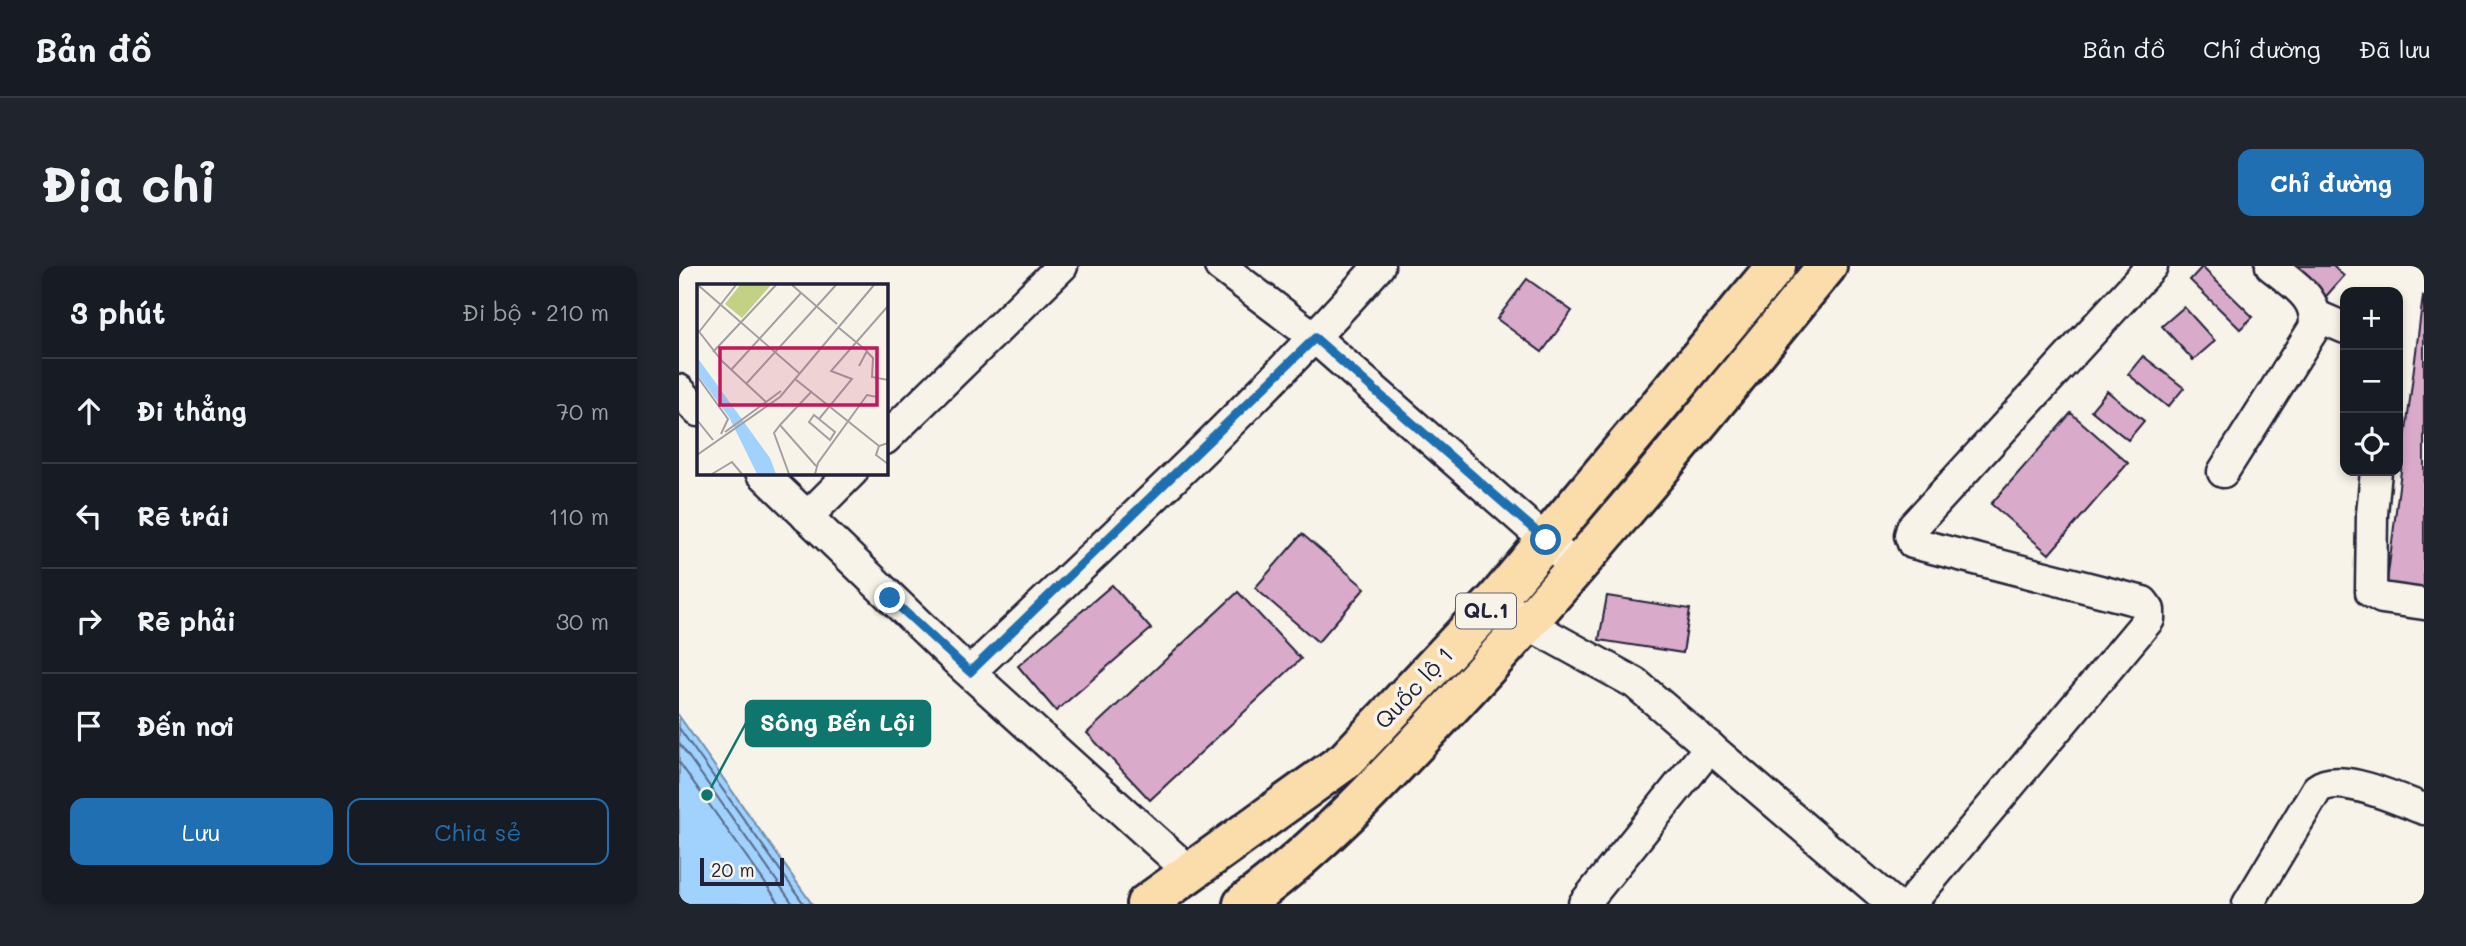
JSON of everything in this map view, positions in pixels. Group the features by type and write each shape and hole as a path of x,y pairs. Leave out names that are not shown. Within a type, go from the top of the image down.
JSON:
{"highway":[{"name":"Quốc lộ 1","path":"1146,904 1346,760 1497,599 1776,266"},
{"name":"Quốc lộ 1","path":"1243,904 1352,812 1528,624 1666,465 1827,266"}],"street":[{"path":"887,437 1062,266"},
{"path":"1220,266 1315,338 1577,568"},
{"path":"970,672 1315,338 1379,266"},
{"path":"1910,904 2149,619 2149,610 2143,602 1913,543 1910,535 1912,528 2153,266"},
{"path":"2223,472 2314,328 2317,316 2313,302 2271,266"},
{"path":"2317,316 2340,326"},
{"path":"679,390 697,410"},
{"path":"763,474 970,672 1189,871"},
{"path":"807,517 850,474"},
{"path":"2376,476 2371,592 2382,598 2424,604"},
{"path":"1497,599 1528,624 1635,683 1893,904"},
{"path":"1584,904 1710,747"},
{"path":"2248,904 2317,789 2323,785 2351,784 2424,809"}],"water":[{"path":"679,716 812,904 679,904"}],"building":[{"path":"2277,266 2333,266 2344,276 2320,303"},
{"path":"2202,267 2253,317 2240,329 2190,280"},
{"path":"1527,279 1572,311 1542,352 1497,319"},
{"path":"2423,296 2424,611 2384,606 2400,476 2403,476 2403,455"},
{"path":"2184,307 2215,341 2193,360 2162,326"},
{"path":"2143,356 2184,388 2168,407 2128,374"},
{"path":"2107,391 2144,421 2128,440 2091,410"},
{"path":"2071,413 2128,463 2049,554 1991,504"},
{"path":"1302,534 1365,588 1318,642 1255,588"},
{"path":"1112,585 1151,629 1056,711 1018,666"},
{"path":"1238,592 1301,659 1150,800 1087,733"},
{"path":"1607,596 1690,609 1683,653 1599,640"}],"place":[{"name":"Sông Bến Lội","path":"707,795"}],"route":[{"path":"890,598 970,672 1241,413 1315,338 1546,540"}]}
